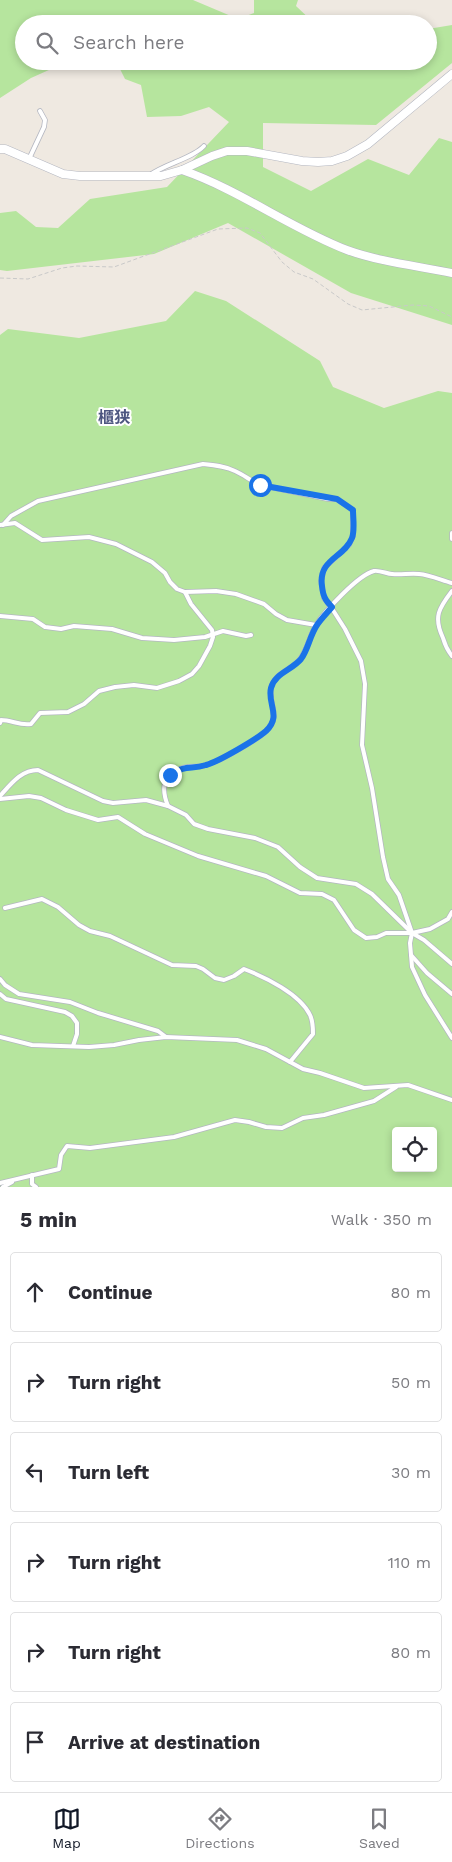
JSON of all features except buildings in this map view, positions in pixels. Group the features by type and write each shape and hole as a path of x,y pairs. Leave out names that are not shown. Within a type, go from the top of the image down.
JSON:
{"street":[{"path":"0,149 29,159 62,174 80,176 161,176 182,170 227,151 247,151 318,162 347,156 368,144 452,74"},
{"path":"182,170 228,188 347,250 376,258 452,273"}],"lane":[{"path":"29,159 44,127 45,120 40,111"},
{"path":"148,176 167,164 199,152 204,146"},
{"path":"2,525 10,516 38,501 203,464 223,466 234,470 250,481 260,485 337,499 353,510 353,536 349,545 324,568 321,581 324,598 332,607 345,629 361,661 365,684 362,730 365,761 372,788 388,879 399,895 412,933 410,943 412,967 425,995 452,1038"},
{"path":"2,525 14,523 42,540 89,537 116,544 152,562 165,573 177,589 185,592 216,591 236,594 264,604 287,620 316,625"},
{"path":"452,533 452,539"},
{"path":"168,806 163,793 170,775 180,768 206,765 249,743 267,731 273,720 274,710 271,688 280,674 295,665 302,658 316,625 342,594 364,575 376,571 404,576 418,574 452,583"},
{"path":"452,591 438,614 438,624 452,656"},
{"path":"0,723 2,720 9,720 16,724 31,724 40,713 68,712 84,704 99,691 134,685 157,688 179,681 192,674 199,666 210,646 212,630 191,604 185,592"},
{"path":"0,616 33,619 45,627 61,629 74,626 112,629 142,638 174,640 205,637 223,631 246,636 252,634"},
{"path":"0,798 18,777 28,770 38,770 102,801 113,803 146,800 168,806 186,815 194,824 208,829 255,838 278,847 300,867 317,878 356,884 372,894 412,933 424,940 452,964"},
{"path":"0,798 29,796 41,798 66,810 98,820 118,817 144,834 198,856 266,876 300,893 322,894 334,900 354,930 366,938 377,937 386,933 412,933 430,929 448,919 452,912"},
{"path":"5,908 42,899 58,907 79,925 90,931 110,936 172,965 196,966 215,978 224,980 244,969 258,974 286,990 300,1001 310,1013 313,1021 313,1034 290,1062"},
{"path":"411,955 427,973 452,994"},
{"path":"0,979 5,985 19,994 70,1002 98,1013 158,1031 166,1038"},
{"path":"0,994 6,999 65,1012 72,1016 77,1023 77,1034 73,1046"},
{"path":"0,1037 32,1045 73,1046 114,1045 139,1040 166,1038 237,1040 266,1049 304,1069 364,1088 408,1085 452,1100"},
{"path":"0,1183 59,1169 61,1155 67,1146 90,1148 174,1137 235,1120 266,1127 282,1128 303,1118 324,1115 374,1101 399,1085"},
{"path":"32,1175 32,1184 36,1187"},
{"path":"3,1187 16,1179"}],"path":[{"path":"0,278 28,279 62,268 77,266 114,267 218,229 247,228 260,233 282,262 294,272 312,279 348,304 362,310 413,305 429,306 452,317"}],"green space":[{"path":"0,0 193,0 229,15 15,15 15,70 49,70 31,78 0,98"},
{"path":"254,0 298,0 296,6 306,15 249,15 254,13"},
{"path":"452,25 452,63 376,125 263,123 263,167 311,191 368,159 409,175 439,138 452,142 452,325 351,293 228,223 154,254 7,271 0,270 0,213 16,211 36,227 58,228 90,199 167,187 229,122 209,107 181,116 147,117 141,85 125,79 120,70 437,70 437,28"},
{"path":"195,291 226,301 320,361 333,387 384,408 438,391 452,393 452,1187 0,1187 0,335 8,329 79,338 166,321"}],"district":[{"name":"櫃狭","path":"114,417"}],"route":[{"path":"170,775 180,768 206,765 249,743 267,731 273,720 274,710 271,688 280,674 295,665 302,658 316,625 332,607 324,598 321,581 324,568 349,545 353,536 353,510 337,499 328,499 260,485"}]}
